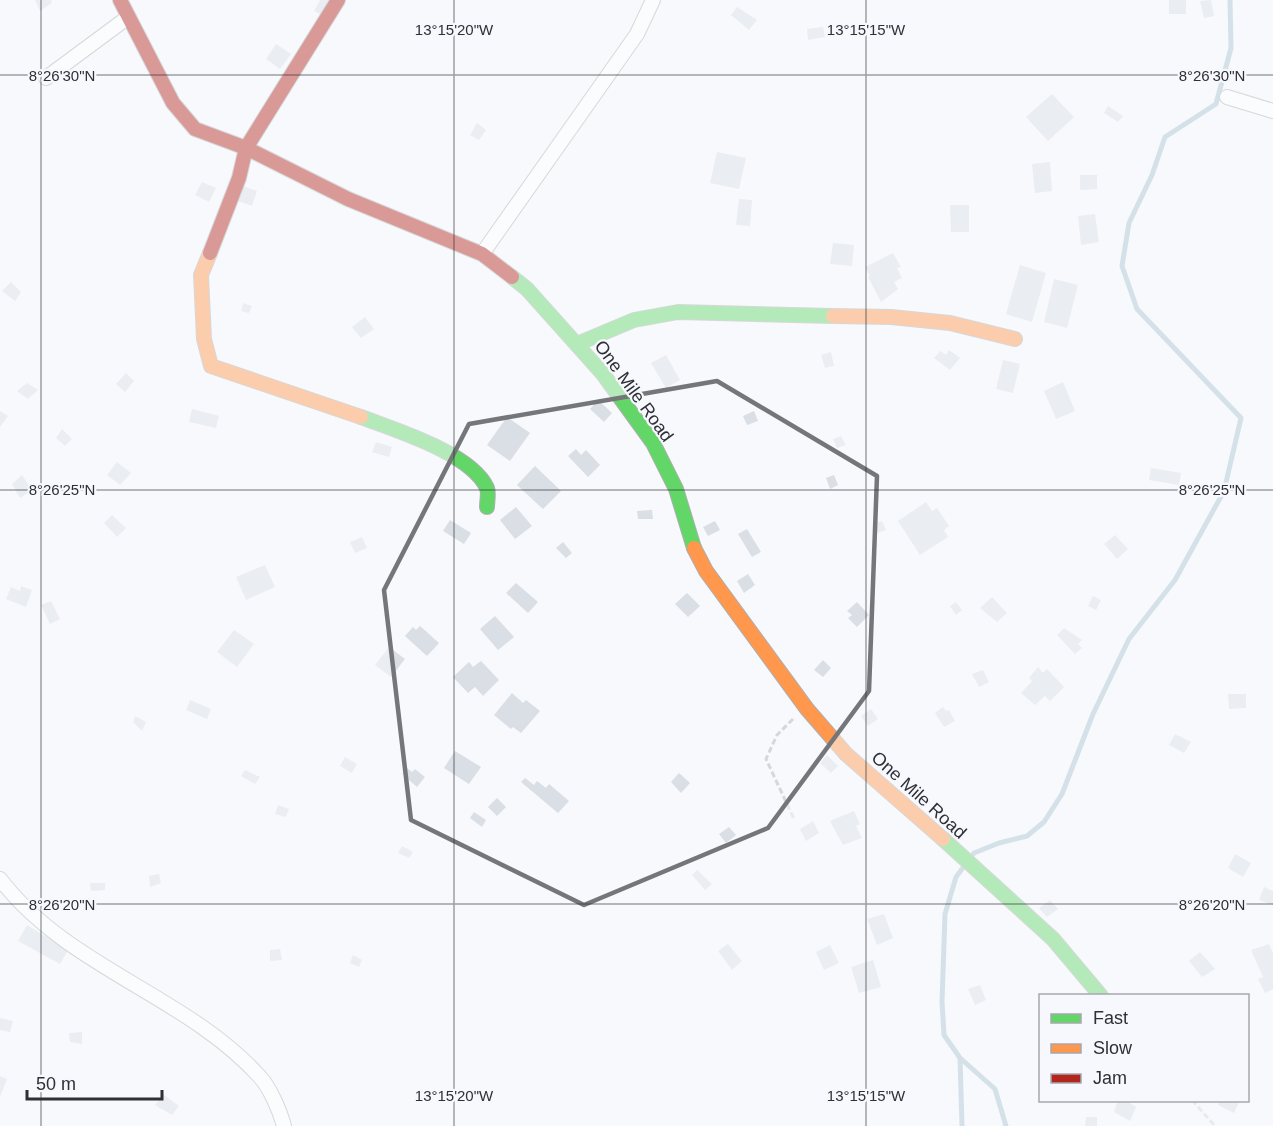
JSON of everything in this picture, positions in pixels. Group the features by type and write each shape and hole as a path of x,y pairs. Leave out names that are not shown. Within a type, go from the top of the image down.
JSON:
{"street":[{"name":"One Mile Road","path":"120,0 127,18 173,103 185,120 195,129 246,148 348,199 482,254 527,289 577,344 653,443 676,489 692,544 706,571 807,709 846,754 900,799 1053,939 1099,994"},
{"path":"338,0 246,148 239,178 201,275 203,330 211,366 396,429 446,453 478,475 487,489 488,507"},
{"path":"482,254 637,34 653,0"},
{"path":"46,78 127,18"},
{"path":"1227,97 1273,111"},
{"path":"577,344 634,320 678,312 891,317 950,323 1015,339"},
{"path":"0,879 17,901 48,929 97,963 175,1010 262,1078 284,1126"}],"path":[{"path":"794,819 766,759 777,735 788,723 807,709"},
{"path":"1193,1102 1215,1126"}],"highlighted area":[{"path":"717,381 877,476 869,691 768,828 584,905 411,820 384,590 469,424"}],"building":[{"path":"35,0 51,0 52,3 40,11"},
{"path":"320,0 334,0 325,17 314,11"},
{"path":"1169,0 1186,0 1186,14 1169,14"},
{"path":"1211,0 1214,16 1204,18 1200,1"},
{"path":"737,7 757,20 749,30 731,15"},
{"path":"823,27 825,37 808,40 807,29"},
{"path":"276,44 291,54 280,69 266,59"},
{"path":"1052,94 1074,117 1048,141 1026,117"},
{"path":"1108,106 1123,116 1118,122 1104,113"},
{"path":"477,123 486,130 479,140 470,135"},
{"path":"717,152 746,158 739,189 710,183"},
{"path":"1050,162 1052,191 1035,193 1032,164"},
{"path":"1080,175 1097,175 1097,189 1080,190"},
{"path":"202,182 216,188 209,202 195,195"},
{"path":"243,186 257,191 252,206 238,201"},
{"path":"739,199 752,200 750,226 736,225"},
{"path":"950,205 969,205 969,232 951,232"},
{"path":"1095,214 1099,242 1081,245 1078,216"},
{"path":"833,243 854,245 852,266 830,264"},
{"path":"893,253 901,267 897,268 902,278 894,282 898,289 881,302 865,267"},
{"path":"1020,265 1046,273 1032,322 1006,314"},
{"path":"1054,279 1078,285 1067,328 1044,322"},
{"path":"11,282 21,292 15,301 2,291"},
{"path":"243,303 252,306 249,313 241,311"},
{"path":"365,317 374,329 361,338 352,327"},
{"path":"949,350 960,358 950,370 934,358 940,351 946,355"},
{"path":"831,352 834,366 825,368 821,355"},
{"path":"666,355 680,380 666,388 651,363"},
{"path":"1003,360 1020,364 1013,393 996,389"},
{"path":"126,373 134,381 125,392 116,384"},
{"path":"1063,382 1075,411 1056,419 1044,391"},
{"path":"27,383 38,390 28,399 17,391"},
{"path":"598,400 612,413 604,422 590,409"},
{"path":"192,409 219,416 216,428 189,422"},
{"path":"0,411 8,416 0,427"},
{"path":"754,411 758,421 747,425 743,416"},
{"path":"507,417 530,433 510,461 487,445"},
{"path":"62,429 72,439 65,446 56,438"},
{"path":"841,436 846,445 837,448 833,439"},
{"path":"376,442 392,447 389,457 372,452"},
{"path":"576,449 581,455 586,450 600,465 588,477 568,456"},
{"path":"117,462 131,473 120,485 107,475"},
{"path":"535,466 561,491 543,509 517,485"},
{"path":"1151,468 1181,473 1179,485 1149,480"},
{"path":"22,475 32,490 20,498 12,484"},
{"path":"834,475 838,485 830,489 826,478"},
{"path":"926,502 932,511 937,508 949,526 944,530 948,537 920,555 898,521"},
{"path":"516,507 532,526 515,539 500,520"},
{"path":"652,510 653,519 638,519 637,511"},
{"path":"112,515 126,528 117,537 104,523"},
{"path":"450,520 471,533 464,544 443,531"},
{"path":"715,521 720,530 708,536 703,527"},
{"path":"882,521 886,530 878,533 874,524"},
{"path":"747,529 761,552 752,557 738,534"},
{"path":"1115,535 1128,549 1117,559 1104,544"},
{"path":"362,537 367,548 355,553 350,542"},
{"path":"563,542 572,553 566,558 556,548"},
{"path":"265,565 275,587 246,600 236,577"},
{"path":"748,574 755,585 744,593 737,581"},
{"path":"516,583 538,602 528,613 506,593"},
{"path":"21,586 32,590 26,607 6,599 11,587 20,591"},
{"path":"687,593 700,606 688,617 675,604"},
{"path":"1093,596 1101,600 1096,610 1088,606"},
{"path":"992,597 1007,613 997,622 980,608"},
{"path":"51,601 60,619 50,624 41,605"},
{"path":"857,602 869,615 857,627 848,618 852,615 847,611"},
{"path":"956,602 962,610 956,615 950,606"},
{"path":"495,616 514,637 498,650 480,629"},
{"path":"420,626 439,643 427,656 405,636 413,627 416,630"},
{"path":"1064,628 1082,640 1078,644 1082,648 1075,654 1057,635"},
{"path":"234,630 254,644 237,667 217,652"},
{"path":"389,647 405,659 391,677 375,665"},
{"path":"823,660 831,668 823,677 814,670"},
{"path":"481,661 499,680 483,696 475,687 468,693 453,677 469,662 473,667"},
{"path":"1038,667 1043,673 1047,669 1064,687 1050,701 1045,696 1035,705 1021,693 1032,681 1029,678"},
{"path":"983,670 989,682 979,687 972,674"},
{"path":"512,693 523,703 526,700 540,711 521,733 513,727 511,729 494,715"},
{"path":"1228,694 1246,694 1246,708 1229,709"},
{"path":"190,700 211,709 207,719 186,710"},
{"path":"943,707 946,711 949,710 955,721 944,727 935,713"},
{"path":"871,709 878,719 868,726 861,716"},
{"path":"135,716 146,722 142,731 133,722"},
{"path":"1175,734 1191,742 1184,753 1169,745"},
{"path":"455,751 481,767 469,784 444,768"},
{"path":"827,755 838,766 831,773 820,763"},
{"path":"345,757 357,764 352,773 340,766"},
{"path":"407,768 412,772 415,769 425,777 417,787 402,774"},
{"path":"245,770 260,777 255,784 241,776"},
{"path":"679,773 690,783 681,793 671,782"},
{"path":"525,778 534,785 537,781 546,788 549,784 569,801 558,813 521,782"},
{"path":"497,798 506,807 497,816 488,807"},
{"path":"278,805 289,809 286,817 275,814"},
{"path":"854,811 860,824 856,826 862,838 843,845 830,821"},
{"path":"474,812 486,820 482,827 470,818"},
{"path":"813,821 819,833 806,841 800,829"},
{"path":"729,827 736,835 726,843 719,834"},
{"path":"402,846 413,852 409,858 398,853"},
{"path":"1235,854 1251,863 1243,877 1228,868"},
{"path":"697,870 712,884 705,890 692,875"},
{"path":"159,874 161,883 150,887 149,876"},
{"path":"90,883 105,883 105,890 91,891"},
{"path":"1264,887 1273,891 1273,905 1259,900"},
{"path":"1050,900 1058,909 1047,917 1039,908"},
{"path":"884,914 893,938 877,945 867,919"},
{"path":"27,925 68,950 60,964 18,941"},
{"path":"728,944 742,961 732,970 718,951"},
{"path":"1269,944 1273,953 1273,989 1265,993 1258,979 1263,977 1251,950"},
{"path":"830,945 839,963 824,970 816,952"},
{"path":"280,949 282,960 270,961 270,950"},
{"path":"1200,952 1215,969 1202,977 1189,961"},
{"path":"353,955 362,960 359,967 350,963"},
{"path":"873,960 881,987 859,993 851,967"},
{"path":"980,985 986,1000 975,1005 968,989"},
{"path":"0,1018 13,1021 10,1032 0,1030"},
{"path":"82,1032 82,1044 70,1042 69,1033"},
{"path":"0,1076 7,1079 0,1097"},
{"path":"163,1094 179,1106 172,1115 155,1105"},
{"path":"1117,1102 1128,1102 1136,1107 1130,1121 1114,1112"},
{"path":"1219,1102 1239,1102 1234,1113 1218,1105"},
{"path":"1086,1117 1097,1117 1097,1126 1085,1126"}],"waterway":[{"path":"1006,1126 995,1089 960,1058 944,1035 942,1002 945,914 956,877 974,853 999,843 1027,836 1044,822 1062,794 1093,714 1129,639 1175,580 1224,491 1241,418 1137,309 1122,266 1129,223 1152,175 1165,137 1216,104 1231,48 1230,0"},
{"path":"960,1058 962,1126"}],"traffic: fast":[{"path":"512,277 527,289 603,374 653,443 676,489 694,548"},
{"path":"577,344 634,320 678,312 833,316"},
{"path":"361,417 431,444 465,464 478,475 487,488 487,507"},
{"path":"943,839 1053,939 1099,994"}],"traffic: slow":[{"path":"210,253 201,275 204,339 211,366 361,417"},
{"path":"833,316 891,317 950,323 1015,339"},
{"path":"694,548 706,571 807,709 846,754 943,839"}],"traffic: jam":[{"path":"120,0 173,103 195,129 246,148 348,199 482,254 512,277"},
{"path":"210,253 239,178 246,148 338,0"}]}
